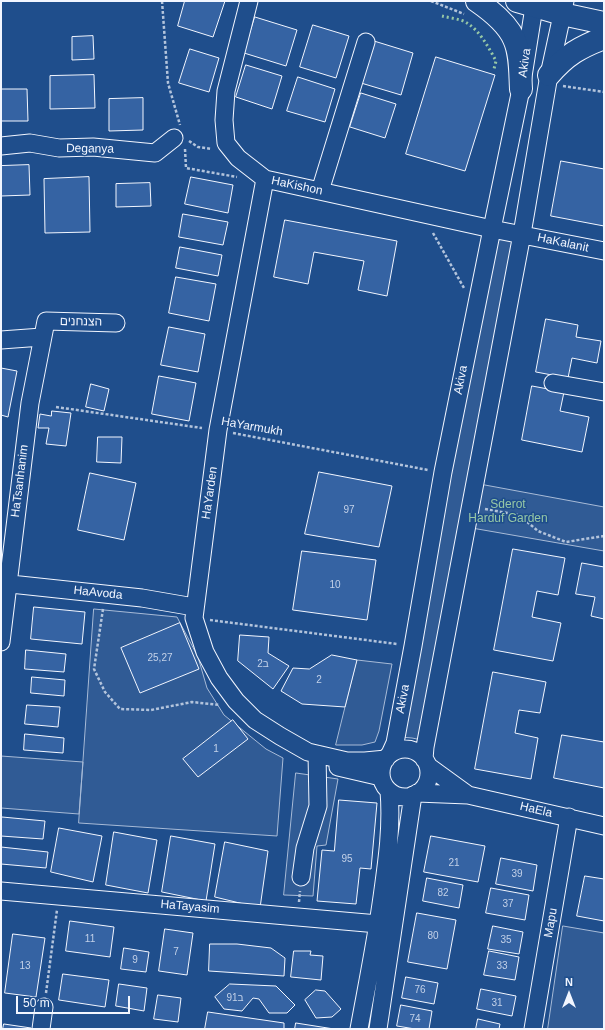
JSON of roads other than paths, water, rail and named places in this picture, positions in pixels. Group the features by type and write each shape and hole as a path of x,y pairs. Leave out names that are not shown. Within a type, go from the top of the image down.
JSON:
{"main road":[{"path":"477,1 487,8 504,25 514,38 518,52 521,89"},
{"path":"528,3 564,7 604,23"},
{"path":"548,79 558,65 571,54 585,45 604,38"}],"street":[{"name":"HaKishon","path":"249,1 226,91 224,120 226,143 238,158 265,179 492,229 522,234"},
{"name":"Akiva","path":"388,757 395,743 443,472 521,89 528,3"},
{"path":"385,784 396,795 402,797 415,794 423,789 429,774 426,762 425,747 522,234 548,79 564,7"},
{"path":"320,191 366,42"},
{"name":"Deganya","path":"1,146 30,143 59,148 93,147 155,153 179,138"},
{"name":"HaYarden","path":"265,179 218,430 194,612 206,652 219,678 236,701 255,720 308,752 347,760 364,761 388,757"},
{"name":"HaKalanit","path":"522,234 604,251"},
{"name":"HaTsanhanim","path":"1,642 4,583 30,403 46,321 116,323"},
{"path":"1,340 42,337"},
{"path":"553,383 604,392"},
{"name":"HaAvoda","path":"4,583 142,598 194,612"},
{"path":"359,1029 390,847 391,810 381,769 388,757 395,751 403,749 418,753 426,762"},
{"path":"301,877 305,848 318,806 317,754"},
{"name":"HaYarden","path":"317,754 333,765 385,784"},
{"name":"HaEla","path":"426,762 468,795"},
{"path":"378,1029 415,794"},
{"name":"HaEla","path":"415,794 468,795 604,826"},
{"name":"Mapu","path":"532,1029 569,817"},
{"name":"HaTayasim","path":"1,891 378,924"},
{"path":"41,1029 44,1007"}],"park label":[{"name":"Sderot Harduf Garden","path":"508,512"}]}
